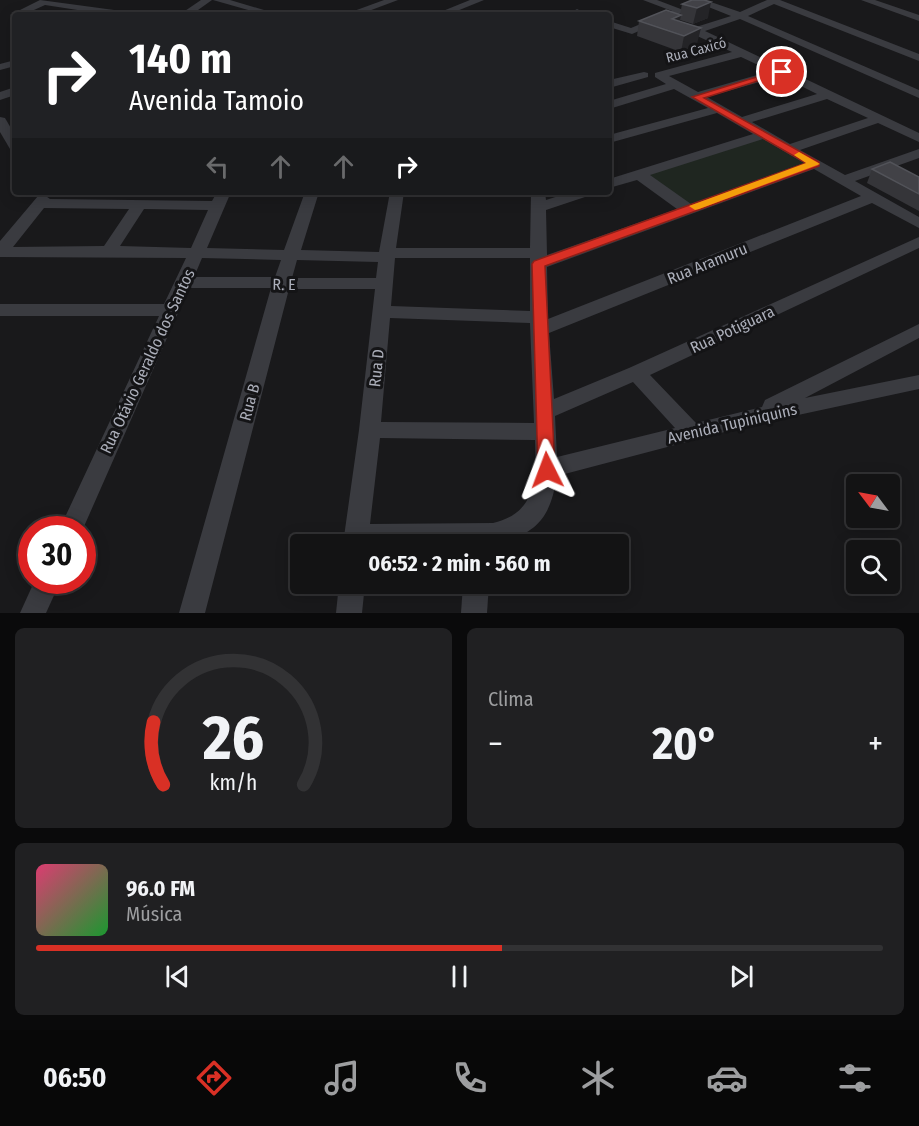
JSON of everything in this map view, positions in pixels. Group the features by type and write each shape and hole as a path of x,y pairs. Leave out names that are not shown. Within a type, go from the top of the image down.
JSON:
{"street":[{"path":"181,0 204,2"},
{"path":"218,0 259,10"},
{"path":"352,0 372,7"},
{"path":"357,12 393,0"},
{"path":"450,12 479,0"},
{"path":"612,25 632,31 681,11 648,0"},
{"path":"696,0 740,16 919,94"},
{"path":"651,24 683,34 740,16 774,0 919,58"},
{"path":"795,0 919,48"},
{"path":"866,0 919,18"},
{"path":"25,12 46,1 111,12"},
{"path":"189,12 204,2"},
{"path":"662,20 694,30 919,138"},
{"name":"Rua Caxicó","path":"612,83 742,53"},
{"path":"696,97 782,72"},
{"path":"651,75 696,97 919,223"},
{"path":"612,101 674,85"},
{"path":"740,122 829,94"},
{"path":"612,138 717,109"},
{"path":"788,149 879,119"},
{"path":"612,183 763,135"},
{"path":"844,180 919,153"},
{"path":"0,252 109,251 539,258 815,164"},
{"path":"904,174 903,170 906,168 919,167"},
{"path":"639,174 688,208"},
{"name":"Rua B","path":"192,613 281,284 311,195"},
{"name":"Rua D","path":"356,534 370,430 387,255 397,195"},
{"path":"497,534 528,520 540,502 547,470 540,323 538,198 562,195"},
{"name":"Rua Aramuru","path":"540,323 873,197"},
{"path":"0,252 41,198 139,205 221,199"},
{"name":"Rua Otávio Geraldo dos Santos","path":"76,516 221,199"},
{"path":"109,251 139,205"},
{"name":"Rua Potiguara","path":"544,422 636,373 919,242"},
{"name":"R. E","path":"184,282 384,284"},
{"path":"0,310 172,310"},
{"path":"382,312 540,323"},
{"path":"751,417 919,330"},
{"path":"636,373 692,432"},
{"name":"Avenida Tupiniquins","path":"547,470 751,417 919,382"},
{"path":"370,430 544,422"},
{"path":"33,613 42,594"},
{"path":"350,613 351,594"},
{"path":"474,613 475,594"}],"shaded area":[{"path":"763,138 807,162 690,205 648,174"}],"building":[{"path":"692,0 711,2 697,8 682,4"},
{"path":"666,10 681,15 672,19 701,28 684,36 639,21"},
{"path":"890,162 919,177 919,194 872,169"}],"slow traffic":[{"path":"695,206 815,164 799,155"}],"route":[{"path":"547,470 539,317 539,264 688,208 815,164 696,97 782,72"}]}
